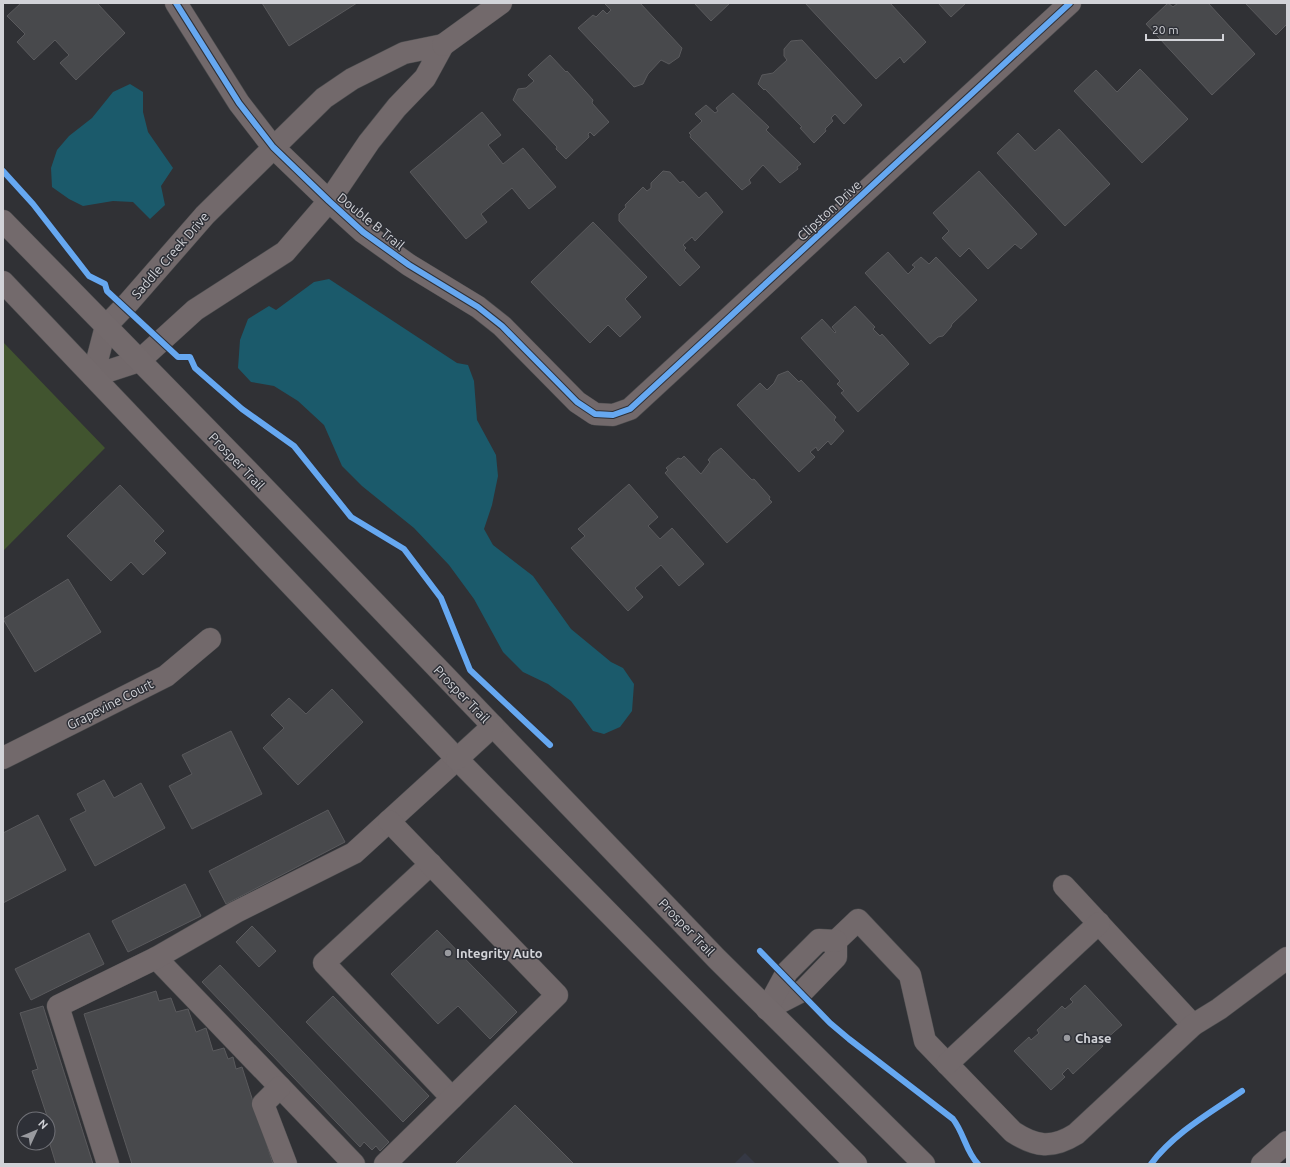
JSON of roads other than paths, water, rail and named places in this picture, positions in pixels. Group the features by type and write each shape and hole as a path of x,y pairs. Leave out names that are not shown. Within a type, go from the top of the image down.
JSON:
{"main road":[{"name":"Prosper Trail","path":"3,221 767,1009 924,1164"},
{"path":"3,282 457,759 856,1164"},
{"path":"457,759 493,726"},
{"path":"1262,1164 1287,1142"}],"street":[{"name":"Double B Trail","path":"176,3 239,103 273,147 363,232 409,265 450,289 502,326 577,402 595,414"},
{"name":"Saddle Creek Drive","path":"93,376 139,361 195,310 285,252 329,201 397,107 425,78 444,45 501,3"},
{"name":"Clipston Drive","path":"595,414 613,415 630,409 1070,3"},
{"name":"Saddle Creek Drive","path":"93,376 106,326 205,215 324,98 352,80 404,53 444,45"},
{"name":"Grapevine Court","path":"3,758 166,676 210,639"},
{"path":"108,1164 58,1006 156,958 236,912 354,853 457,759"},
{"path":"385,1164 558,995 389,821"},
{"path":"431,864 324,963 452,1098"},
{"path":"1064,886 1193,1025"},
{"path":"767,1009 804,990 836,957 836,942 858,920 910,975 925,1041 1013,1132 1038,1144 1052,1144 1063,1142 1076,1134 1193,1025 1219,1009 1287,958"},
{"path":"947,1064 1099,923"},
{"path":"156,958 354,1164"},
{"path":"280,1087 263,1104 286,1164"}],"water":[{"path":"130,84 143,92 143,112 148,132 173,168 161,186 165,205 150,219 133,202 113,201 83,206 69,199 52,187 51,168 57,150 69,136 92,118 113,92"},
{"path":"329,279 457,363 468,365 474,381 477,420 496,455 498,476 492,505 484,529 493,545 533,576 571,629 611,662 623,668 634,684 632,711 620,727 604,734 593,731 571,701 548,684 523,672 503,652 474,599 449,565 414,528 362,486 342,466 324,425 298,401 274,386 251,382 238,368 240,340 248,319 269,306 276,310 314,282"}],"place":[{"name":"Integrity Auto","path":"448,953"},
{"name":"Chase","path":"1067,1038"}]}
